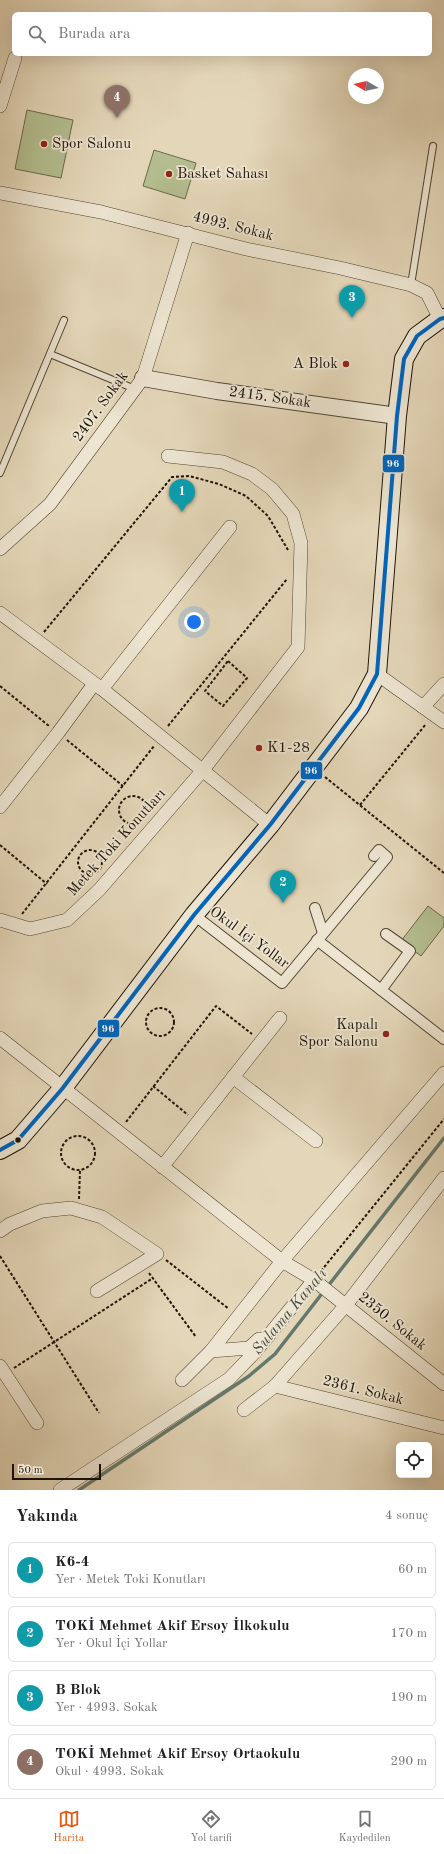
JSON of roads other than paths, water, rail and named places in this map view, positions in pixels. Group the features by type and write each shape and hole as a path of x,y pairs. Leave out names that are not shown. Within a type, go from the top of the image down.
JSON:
{"main road":[{"path":"0,1150 18,1140 62,1089 194,915 270,825 312,767 359,708 377,674 397,416 404,359 417,336 442,319"}],"street":[{"path":"0,106 15,58"},
{"name":"4993. Sokak","path":"0,193 94,210 246,248 411,285 427,293 442,319"},
{"name":"2407. Sokak","path":"0,549 50,504 139,384 188,233"},
{"name":"2415. Sokak","path":"139,384 216,390 397,416"},
{"name":"Metek Toki Konutları","path":"0,920 30,929 67,920 99,890 203,770 298,647 301,543 293,514 272,489 252,474 223,462 168,456"},
{"path":"0,807 58,733 230,526"},
{"path":"0,613 162,736 270,825"},
{"path":"377,674 434,714 444,684"},
{"name":"Okul İçi Yollar","path":"194,915 282,983 387,857 379,850 374,856"},
{"path":"315,908 320,937 381,990 444,1039"},
{"path":"381,990 410,952 386,934"},
{"path":"162,1167 280,1018"},
{"name":"2350. Sokak","path":"0,1038 62,1089 119,1131 162,1167 282,1261 313,1279 444,1384"},
{"path":"182,1380 211,1351 282,1261 444,1073"},
{"path":"233,1077 316,1141"},
{"path":"244,1410 275,1386 444,1178"},
{"path":"0,1231 10,1224 42,1211 71,1208 102,1217 157,1254 97,1291"},
{"path":"211,1351 249,1348 313,1279"},
{"path":"60,1490 229,1379 255,1352 313,1279"},
{"path":"2,1370 37,1423"},
{"name":"2361. Sokak","path":"275,1386 444,1428"}],"lane":[{"path":"411,285 433,146"},
{"path":"0,473 64,320"},
{"path":"50,354 139,384"}],"waterway":[{"name":"Sulama Kanalı","path":"328,1286 444,1138"},
{"name":"Sulama Kanalı","path":"79,1490 249,1376 275,1354 324,1291"}],"place":[{"name":"TOKİ Mehmet Akif Ersoy Ortaokulu","path":"117,118"},
{"name":"Spor Salonu","path":"44,144"},
{"name":"Basket Sahası","path":"169,174"},
{"name":"B Blok","path":"352,318"},
{"name":"A Blok","path":"346,364"},
{"name":"K6-4","path":"182,512"},
{"name":"K1-28","path":"259,748"},
{"name":"TOKİ Mehmet Akif Ersoy İlkokulu","path":"283,903"},
{"name":"Kapalı Spor Salonu","path":"386,1034"}]}
